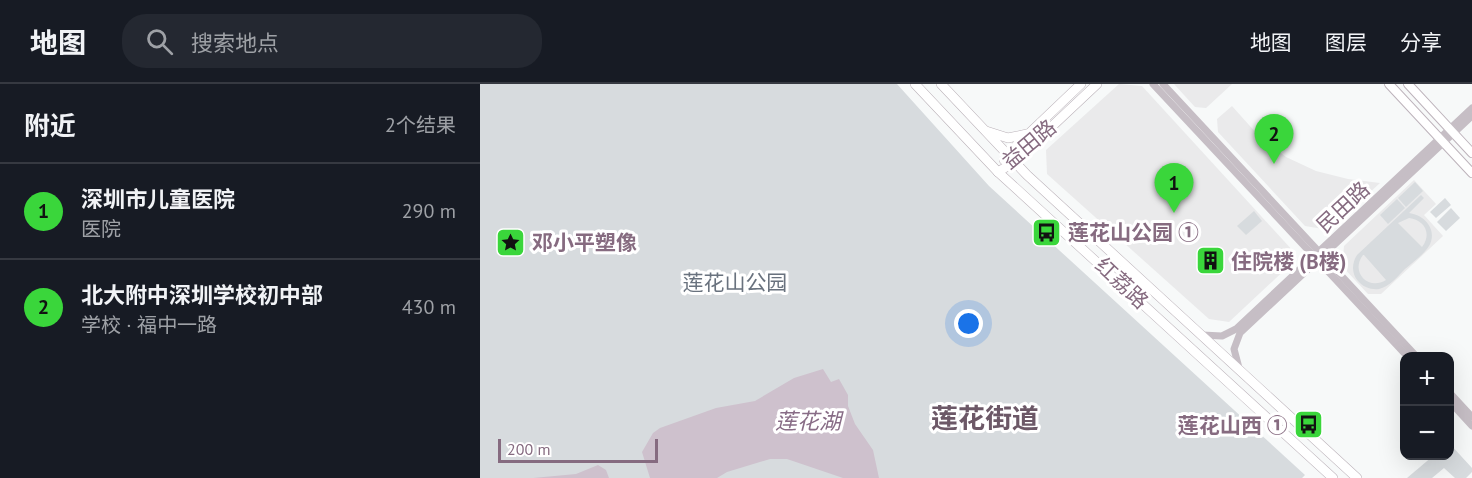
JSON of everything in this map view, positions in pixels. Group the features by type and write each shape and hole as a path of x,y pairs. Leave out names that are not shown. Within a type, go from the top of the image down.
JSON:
{"main road":[{"name":"红荔路","path":"915,84 998,172 1333,478"},
{"name":"红荔路","path":"941,84 1010,158 1357,478"},
{"name":"益田路","path":"998,172 1029,133 1081,84"},
{"name":"益田路","path":"1010,158 1097,84"},
{"path":"1389,84 1472,173"},
{"path":"1408,84 1472,153"},
{"path":"1421,118 1429,116 1432,110"},
{"path":"985,131 1008,138 1029,133"}],"street":[{"path":"1153,84 1411,352"},
{"path":"1163,84 1403,352"},
{"name":"民田路","path":"1202,335 1219,337 1234,331 1442,141 1472,108"},
{"name":"民田路","path":"1452,131 1472,116"},
{"name":"民田路","path":"1240,371 1234,353 1240,333 1318,256"},
{"path":"1454,398 1472,417"},
{"path":"1453,406 1472,426"}],"shaded area":[{"path":"1119,84 1142,86 1294,252 1291,264 1229,322 1209,319 1047,174 1046,150"},
{"path":"1174,84 1232,84 1206,108 1195,107"},
{"path":"1232,106 1258,135 1286,157 1316,171 1348,179 1380,183 1329,230 1305,226 1218,132 1217,119"},
{"path":"1414,180 1436,204 1424,215 1443,236 1381,294 1368,294 1342,266 1344,246"}],"green space":[{"name":"莲花山公园","path":"480,84 897,84 989,186 1305,475 1302,478 480,478"},
{"path":"1415,182 1423,191 1406,207 1398,198"},
{"path":"1421,195 1424,198 1409,213 1415,214 1428,224 1432,234 1429,246 1393,281 1379,289 1362,285 1353,271 1357,255","holes":["1409,218 1415,219 1425,228 1426,237 1422,247 1398,223","1364,255 1386,280 1373,283 1363,278 1359,268"]},
{"path":"1445,198 1451,205 1436,218 1430,212"},
{"path":"1397,199 1405,208 1388,224 1380,215"},
{"path":"1451,208 1460,218 1446,231 1437,222"},
{"path":"1254,211 1262,221 1246,235 1237,226"},
{"path":"1454,448 1472,468 1472,472 1466,478 1455,478 1444,468 1432,478 1407,478 1428,460 1454,460"}],"water":[{"name":"莲花湖","path":"823,369 831,382 839,379 848,395 848,406 855,424 873,450 879,478 843,478 787,459 770,459 727,472 717,478 650,478 642,452 653,433 660,428 716,408 755,401 794,378"},
{"path":"598,465 606,470 609,478 533,478 576,474"}],"place":[{"name":"北大附中深圳学校初中部","path":"1274,164"},
{"name":"深圳市儿童医院","path":"1174,213"},
{"name":"莲花山公园 ①","path":"1047,232"},
{"name":"邓小平塑像","path":"511,242"},
{"name":"住院楼 (B楼)","path":"1210,261"},
{"name":"莲花山西 ①","path":"1309,425"}],"district":[{"name":"莲花街道","path":"985,418"}]}
